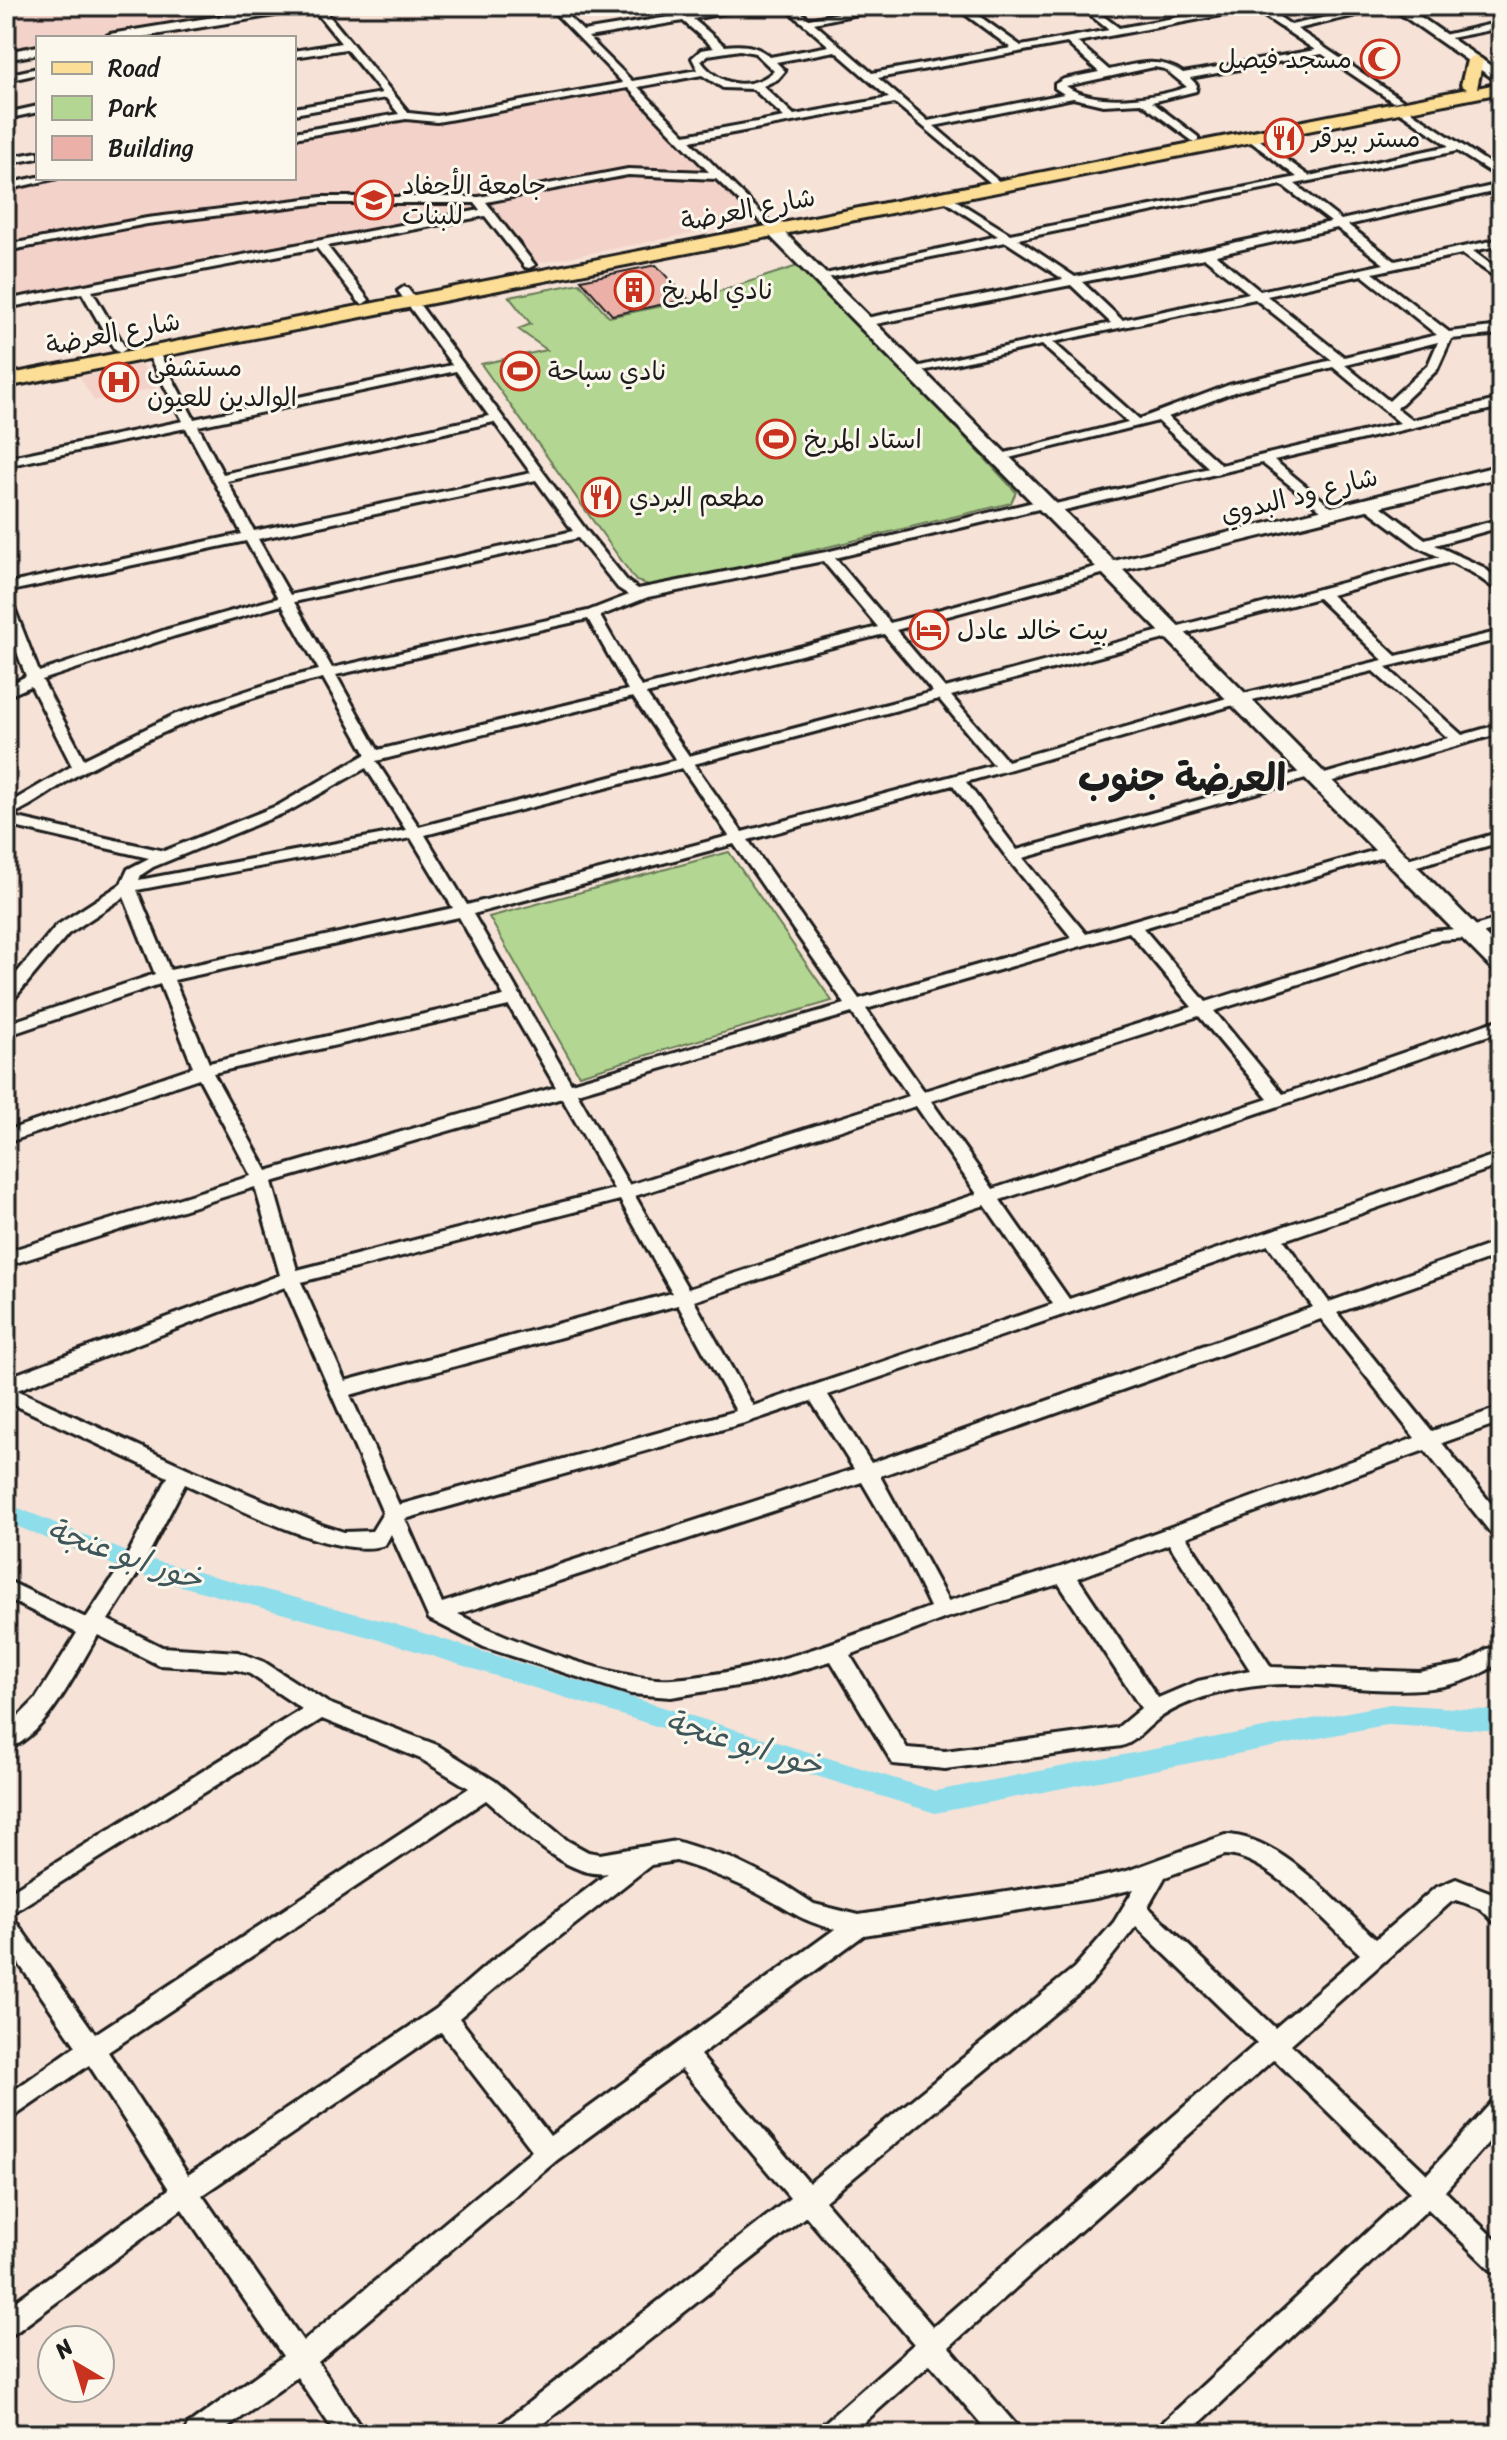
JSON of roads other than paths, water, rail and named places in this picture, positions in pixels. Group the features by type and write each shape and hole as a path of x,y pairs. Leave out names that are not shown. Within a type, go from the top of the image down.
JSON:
{"main road":[{"path":"1470,56 1496,81"},
{"path":"1470,56 1496,81"},
{"name":"شارع العرضة","path":"6,381 408,296 767,225 1250,136 1496,81"},
{"name":"شارع العرضة","path":"6,370 363,300 408,296 529,265 944,196 993,182 1194,139 1399,103"}],"street":[{"path":"122,36 306,6"},
{"path":"316,6 406,116"},
{"path":"553,6 681,139 822,276 1501,965"},
{"path":"580,35 754,6"},
{"path":"788,6 993,182"},
{"path":"806,22 891,6"},
{"path":"959,6 1020,50"},
{"path":"1084,6 1118,32"},
{"path":"868,77 1256,6 1501,176"},
{"path":"1289,28 1389,6"},
{"path":"1396,6 1470,56"},
{"path":"684,17 721,48"},
{"path":"1440,37 1501,25"},
{"path":"1070,41 1107,73"},
{"path":"296,54 349,45"},
{"path":"721,48 751,48 770,60 780,71 770,81 755,85 718,83 703,72 696,60 697,56 721,48"},
{"path":"770,60 835,48"},
{"path":"6,56 36,50"},
{"path":"1180,77 1323,51"},
{"path":"927,124 1070,96 1103,103 1192,89 1192,85 1165,65 1154,64 1062,83 1060,88 1070,96"},
{"path":"6,78 36,71"},
{"path":"296,135 406,116 437,119 703,72"},
{"path":"755,85 792,119"},
{"path":"296,111 387,95"},
{"path":"1140,98 1194,139"},
{"path":"681,139 897,100"},
{"path":"6,116 36,109"},
{"path":"1250,136 1307,180"},
{"path":"822,276 1458,147"},
{"path":"6,161 36,155"},
{"path":"6,248 147,221 297,203 358,199 479,200 628,172 719,176"},
{"path":"6,187 42,180"},
{"path":"1284,181 1394,266"},
{"path":"866,322 1207,254 1501,187"},
{"path":"944,196 1074,281 1121,326"},
{"path":"479,200 529,265"},
{"path":"6,304 486,212"},
{"path":"913,369 1501,242"},
{"path":"319,243 363,300"},
{"path":"1464,250 1501,278"},
{"path":"1207,254 1261,296 1409,424"},
{"path":"1366,273 1446,336"},
{"path":"85,289 120,349"},
{"path":"408,296 581,533 623,585 644,594"},
{"path":"1002,458 1137,424 1210,394 1446,336 1501,330"},
{"path":"1389,408 1412,390 1433,367 1446,336"},
{"path":"1046,342 1137,424"},
{"path":"152,351 371,757 626,1192 748,1415"},
{"path":"6,462 459,367"},
{"path":"6,812 80,767 181,717 327,672 592,614 644,594 1265,459 1501,403"},
{"path":"1160,416 1218,469"},
{"path":"222,478 497,418"},
{"path":"1265,459 1331,514"},
{"name":"شارع ود البدوي","path":"1108,568 1501,471"},
{"path":"6,588 540,475"},
{"path":"1369,504 1423,544 1478,570 1501,589"},
{"path":"1423,544 1501,523"},
{"path":"6,693 34,678 208,621 285,600 581,533"},
{"path":"826,556 1004,767"},
{"path":"6,997 62,930 128,887 418,833 1452,558"},
{"path":"1108,568 888,630 638,694 371,757 284,808 163,856 134,872 128,887 203,1070 262,1179 290,1278 436,1613 491,1641 631,1685 671,1688 703,1684 836,1651 942,1611 1064,1574 1501,1414"},
{"path":"1322,594 1394,662"},
{"path":"6,605 34,678 80,767"},
{"path":"592,614 638,694 1066,1308"},
{"path":"6,1030 166,976 464,911 957,780 1239,699 1501,635"},
{"path":"1377,667 1459,740"},
{"path":"1013,856 1501,728"},
{"path":"957,780 1013,856 1083,940"},
{"path":"6,820 163,856"},
{"path":"6,1259 262,1179 1083,940 1396,858 1501,837"},
{"path":"6,1386 290,1278 626,1192 1437,935 1469,933 1501,923"},
{"path":"1133,926 1280,1101"},
{"path":"6,1137 203,1070 514,999"},
{"path":"340,1390 684,1297 989,1198 1501,1025"},
{"path":"6,1393 180,1474 344,1540 378,1539 392,1515 748,1415 1501,1159"},
{"path":"1273,1238 1326,1312 1501,1531"},
{"path":"436,1613 868,1472 1501,1248"},
{"path":"816,1393 868,1472 922,1566 942,1611"},
{"path":"6,1741 18,1734 49,1695 133,1564 180,1474"},
{"path":"1174,1535 1265,1676"},
{"path":"1064,1574 1154,1710"},
{"path":"6,1588 159,1656 238,1661 257,1668 320,1709 429,1752 487,1788 560,1848 584,1861 600,1864 676,1851 722,1865 777,1892 809,1913 859,1925 1096,1888 1127,1881 1225,1845 1242,1845 1272,1859 1376,1954"},
{"path":"836,1651 901,1757 945,1760 1122,1737 1154,1710 1198,1690 1265,1676 1419,1681 1469,1672 1499,1652"},
{"path":"6,1906 320,1709"},
{"path":"6,2110 92,2049 487,1788"},
{"path":"6,2324 185,2192 444,2017 496,1972 644,1858"},
{"path":"509,2434 807,2200 1082,1976 1122,1929 1158,1869"},
{"path":"831,2434 1443,1895 1456,1889 1489,1902 1501,1914"},
{"path":"1134,1909 1501,2262"},
{"path":"197,2434 301,2359 548,2152 859,1925"},
{"path":"6,1926 352,2434"},
{"path":"444,2017 548,2152"},
{"path":"682,2052 1007,2434"},
{"path":"1169,2434 1429,2191 1501,2110"}],"waterway":[{"name":"خور ابو عنجة","path":"6,1512 133,1564 384,1631 935,1802 1390,1714 1501,1721"}],"place":[{"name":"مسجد فيصل","path":"1380,59"},
{"name":"مستر بيرقر","path":"1284,138"},
{"name":"جامعة الأحفاد للبنات","path":"374,200"},
{"name":"نادي المريخ","path":"634,290"},
{"name":"نادي سباحة","path":"520,371"},
{"name":"مستشفى الوالدين للعيون","path":"119,382"},
{"name":"استاد المريخ","path":"776,439"},
{"name":"مطعم البردي","path":"601,497"},
{"name":"بيت خالد عادل","path":"929,630"}],"district":[{"name":"العرضة جنوب","path":"1182,778"}]}
